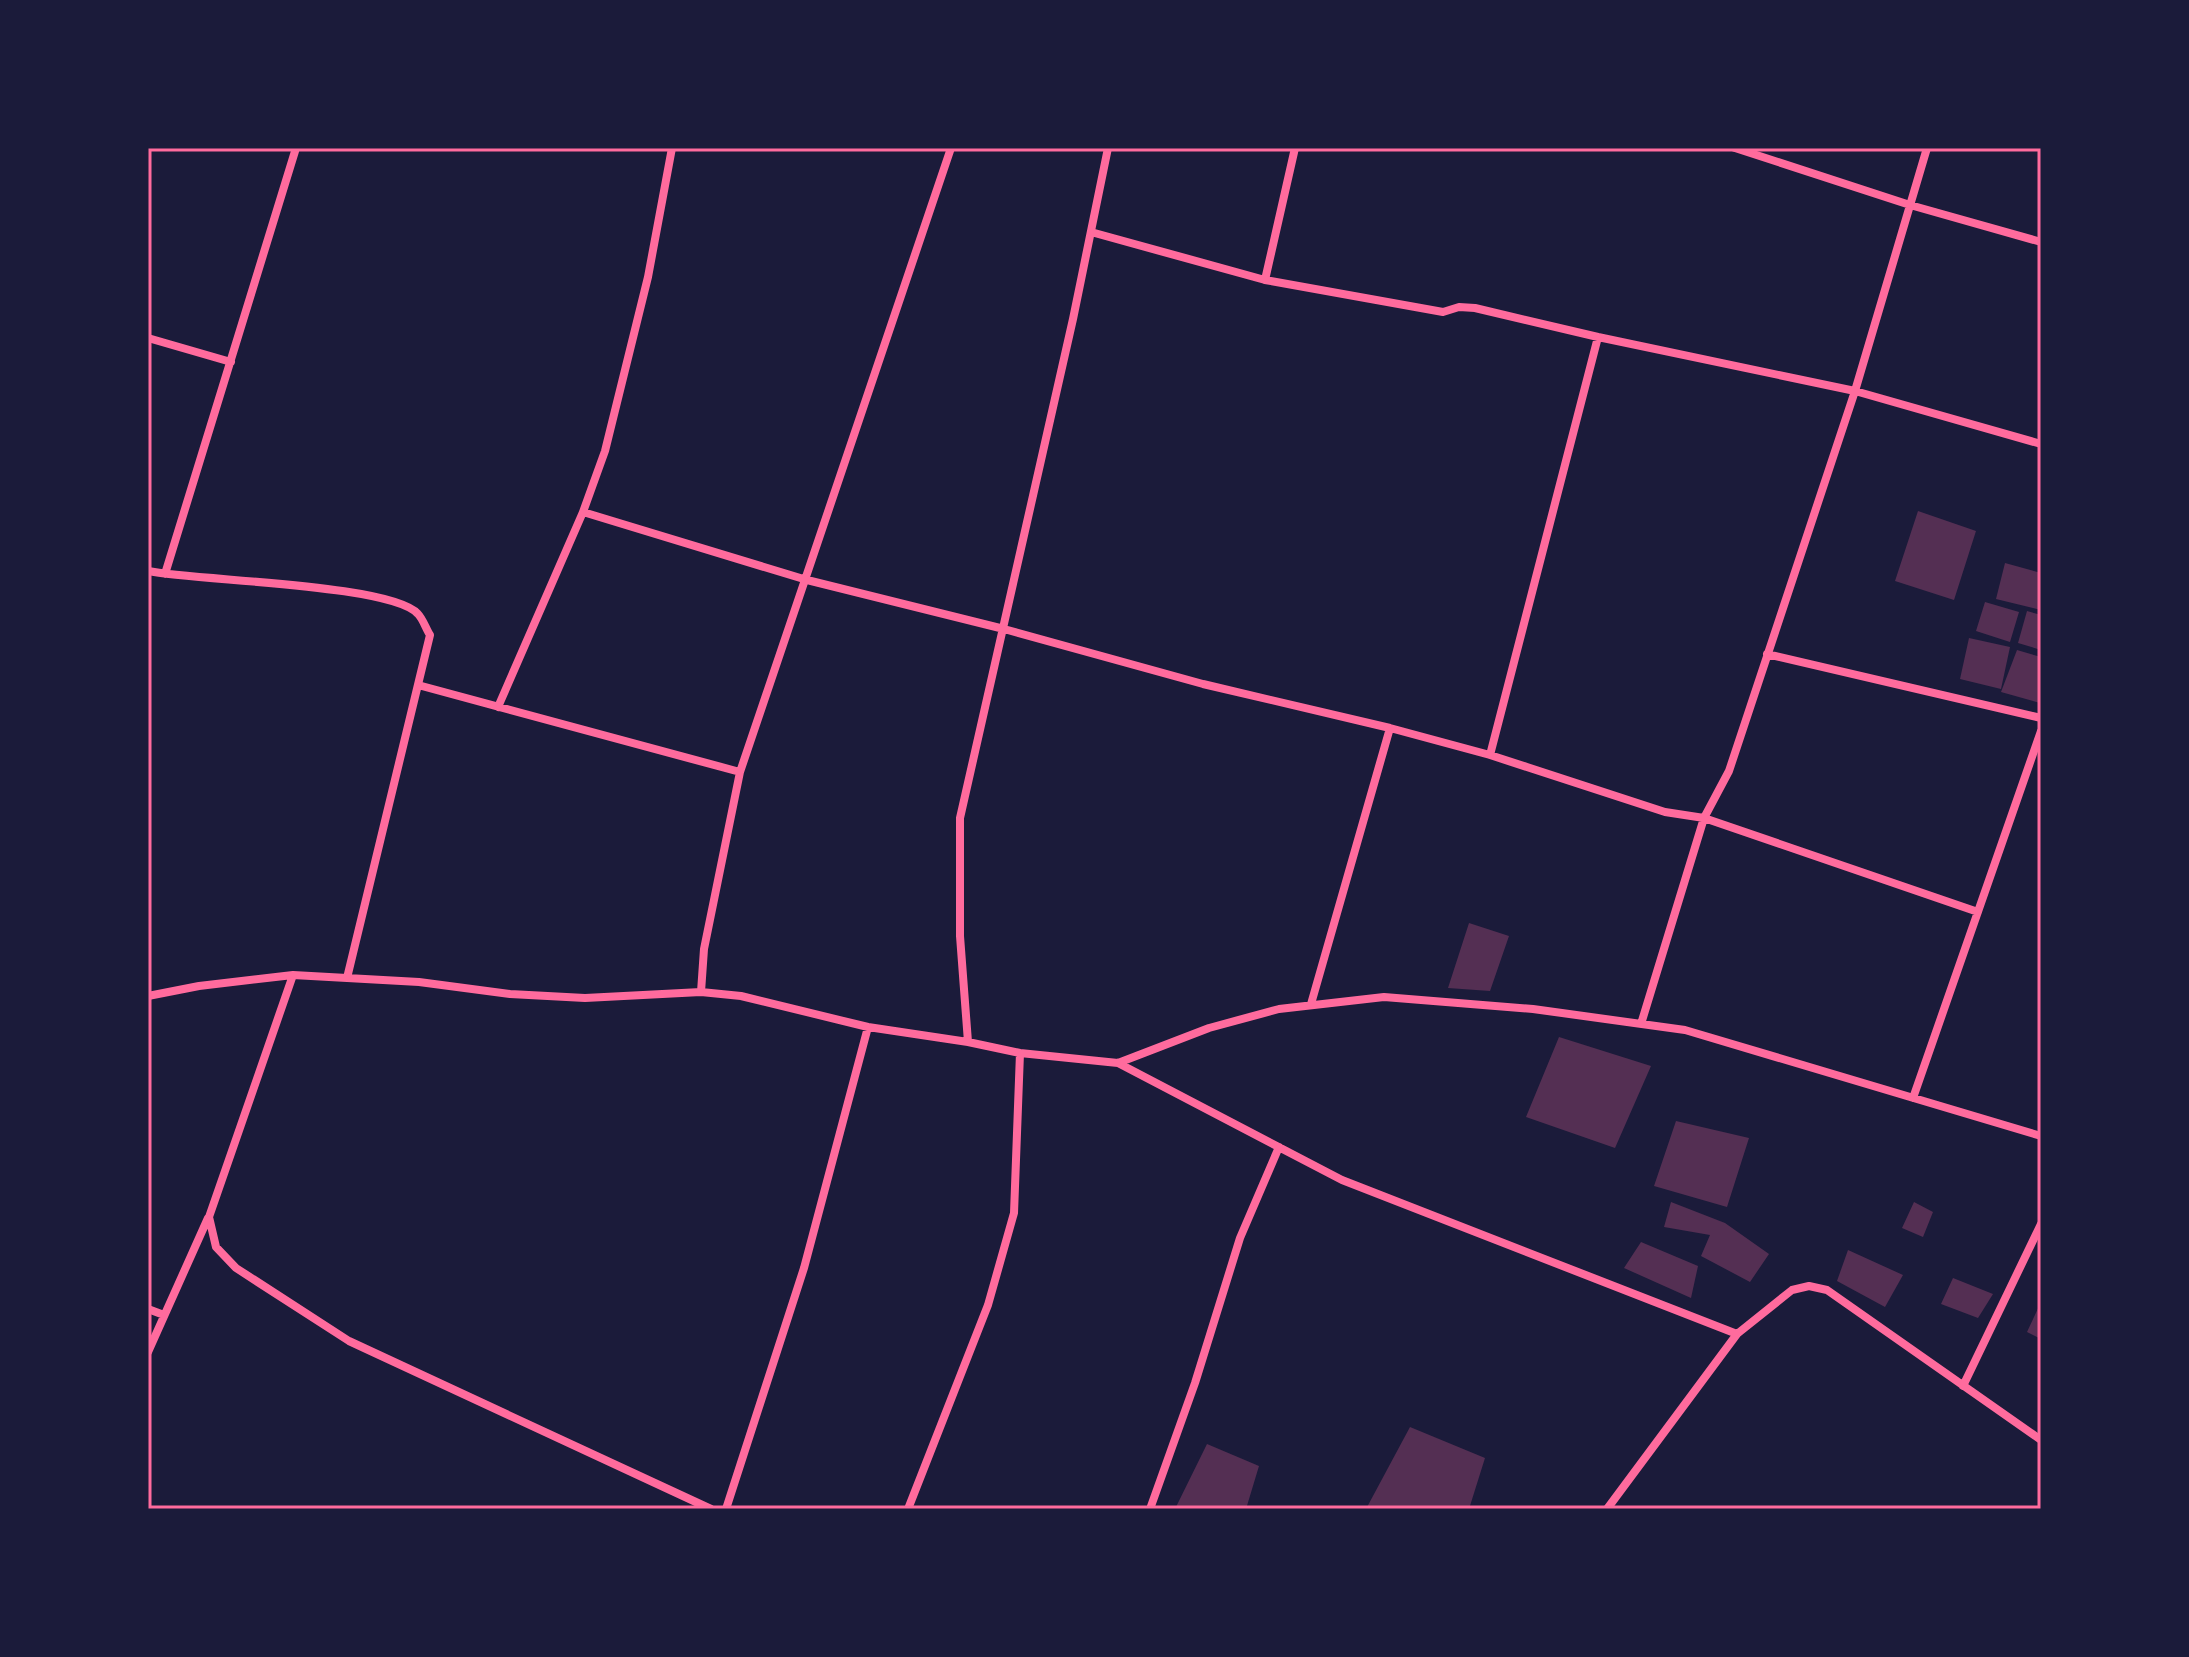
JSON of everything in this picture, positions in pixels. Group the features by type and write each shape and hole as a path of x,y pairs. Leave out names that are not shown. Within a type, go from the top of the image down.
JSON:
{"street":[{"path":"165,574 296,148"},
{"path":"498,707 583,512 605,451 648,277 672,148"},
{"path":"701,992 704,949 740,772 951,148"},
{"path":"968,1042 960,936 960,818 1108,148"},
{"path":"1265,280 1295,148"},
{"path":"1641,1024 1704,818 1729,771 1855,391 1927,148"},
{"path":"1739,149 1910,205 2041,242"},
{"path":"1091,232 1265,280 1443,312 1459,307 1475,308 1855,391 2041,444"},
{"path":"1490,755 1598,337"},
{"path":"148,338 231,362"},
{"path":"583,512 807,580 1004,629 1203,684 1490,755 1665,812 1704,818 1978,912"},
{"path":"148,571 293,585 389,599 418,613 430,635 347,978"},
{"path":"1767,654 2041,718"},
{"path":"418,685 740,772"},
{"path":"1311,1004 1390,728"},
{"path":"1913,1098 2041,731"},
{"path":"148,1352 209,1217 293,975"},
{"path":"148,996 199,986 293,975 419,982 510,994 585,998 701,992 741,996 868,1027 1020,1053 1118,1063 1342,1180 1737,1334"},
{"path":"1118,1063 1209,1028 1279,1009 1384,997 1533,1009 1685,1030 2041,1136"},
{"path":"726,1509 804,1268 868,1027"},
{"path":"908,1509 988,1305 1014,1213 1020,1053"},
{"path":"1150,1509 1195,1383 1240,1238 1279,1147"},
{"path":"209,1217 216,1247 236,1268 349,1341 711,1509"},
{"path":"1963,1386 2041,1224"},
{"path":"1607,1509 1737,1334 1792,1290 1809,1286 1827,1290 2041,1440"},
{"path":"148,1309 164,1315"}],"building":[{"path":"1918,511 1976,531 1954,600 1895,581"},
{"path":"2005,563 2041,573 2041,610 1996,599"},
{"path":"1985,602 2019,612 2010,642 1976,631"},
{"path":"2027,611 2041,615 2041,650 2018,643"},
{"path":"1969,638 2010,647 2001,689 1960,679"},
{"path":"2017,650 2041,657 2040,703 2001,692"},
{"path":"1469,923 1509,936 1490,991 1448,988"},
{"path":"1559,1037 1651,1066 1615,1148 1526,1117"},
{"path":"1676,1121 1749,1138 1727,1207 1654,1186"},
{"path":"1671,1202 1725,1223 1769,1254 1750,1282 1701,1256 1710,1235 1664,1227"},
{"path":"1914,1202 1933,1212 1923,1237 1902,1228"},
{"path":"1641,1242 1698,1266 1691,1298 1624,1268"},
{"path":"1848,1250 1903,1275 1885,1307 1837,1281"},
{"path":"1953,1278 1993,1294 1978,1318 1941,1304"},
{"path":"2041,1302 2041,1339 2027,1332"},
{"path":"1410,1427 1485,1458 1469,1509 1366,1509"},
{"path":"1207,1444 1259,1466 1246,1509 1175,1509"}]}
